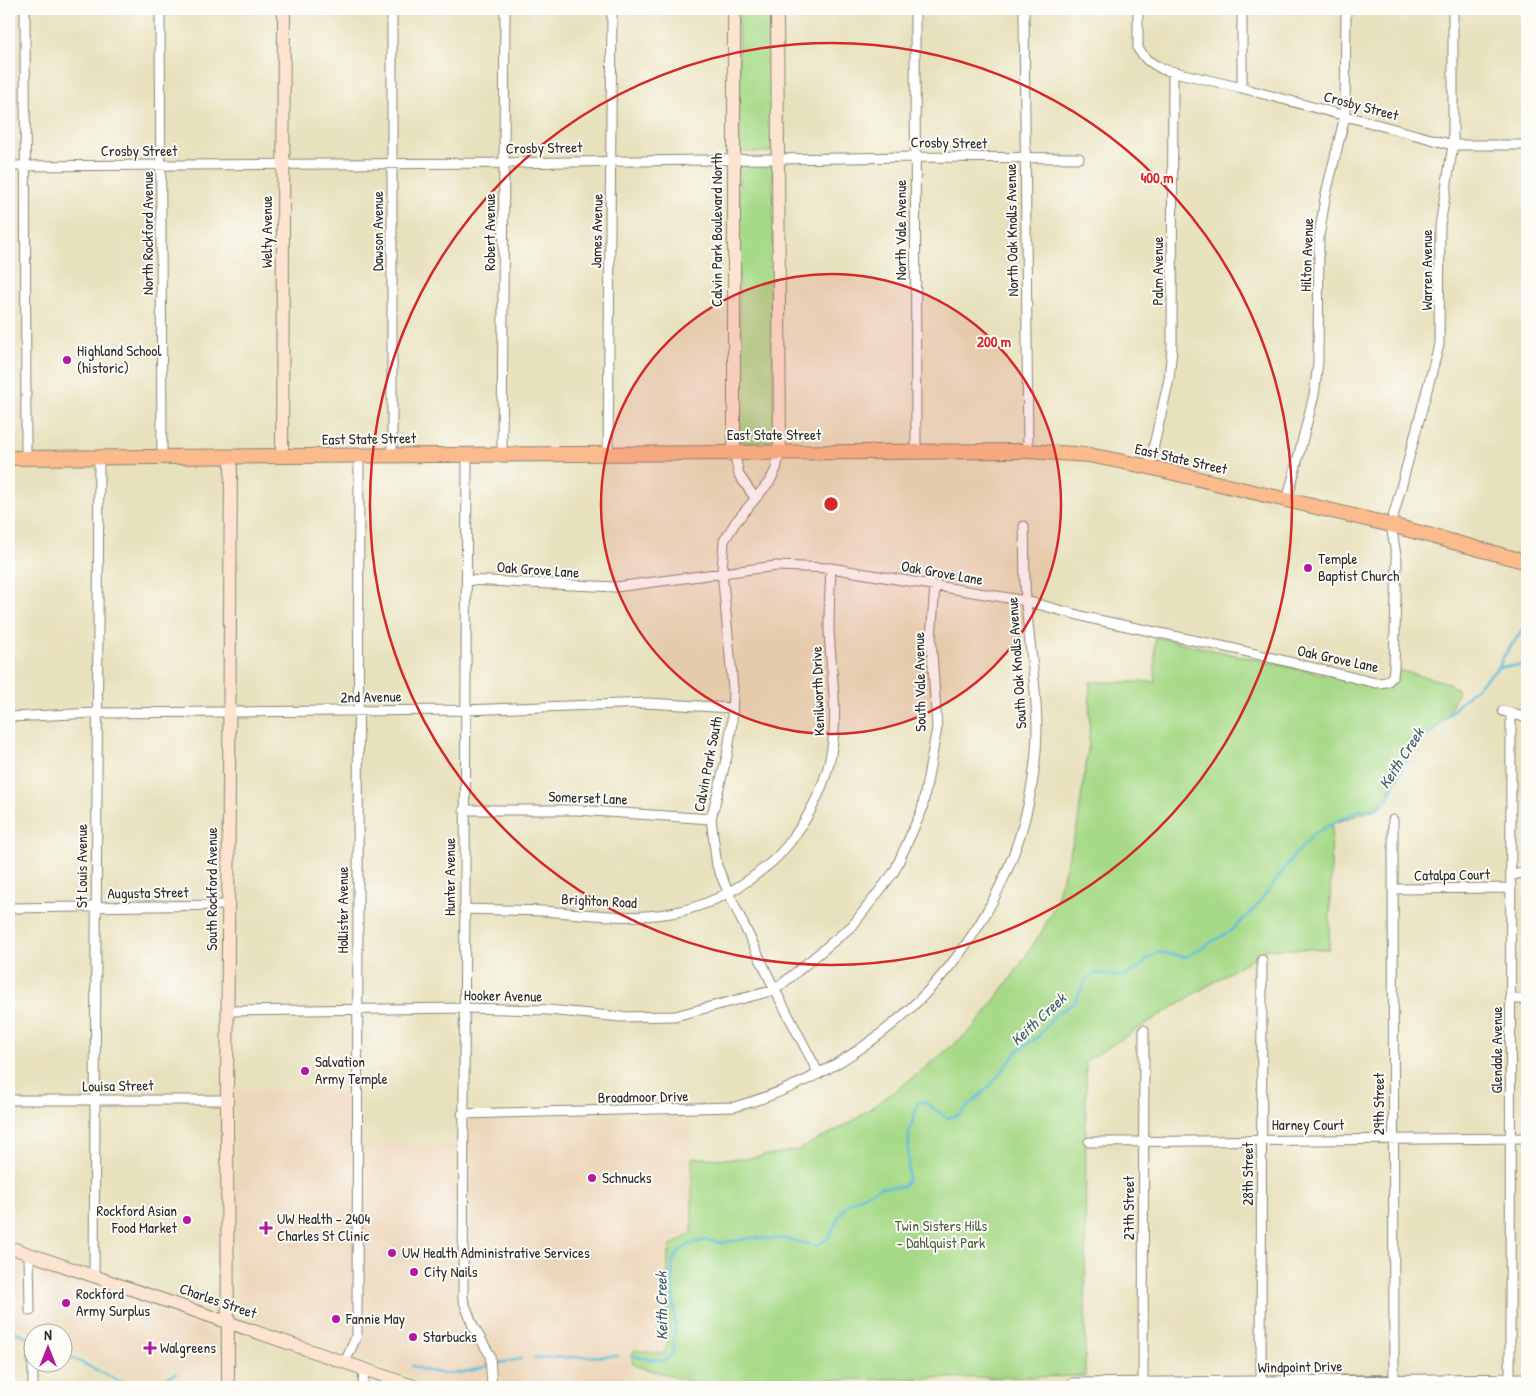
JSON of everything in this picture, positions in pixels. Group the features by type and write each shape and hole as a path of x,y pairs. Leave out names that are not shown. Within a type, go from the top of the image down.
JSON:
{"main road":[{"name":"East State Street","path":"9,458 359,456 392,454 467,456 734,451 1028,451 1089,456 1149,467 1391,526 1527,562"}],"street":[{"path":"25,9 26,457"},
{"name":"North Rockford Avenue","path":"160,9 162,456"},
{"name":"Welty Avenue","path":"282,456 284,9"},
{"name":"Dawson Avenue","path":"392,9 392,454"},
{"name":"Robert Avenue","path":"502,455 504,9"},
{"name":"James Avenue","path":"608,454 612,9"},
{"name":"Calvin Park Boulevard North","path":"734,9 734,451"},
{"path":"777,9 780,451"},
{"name":"North Vale Avenue","path":"915,9 916,452"},
{"name":"North Oak Knolls Avenue","path":"1024,9 1028,451"},
{"name":"Crosby Street","path":"1138,9 1138,49 1147,60 1173,72 1242,88 1453,145 1527,145"},
{"path":"1242,9 1242,88"},
{"name":"Hilton Avenue","path":"1288,501 1317,376 1320,224 1345,116 1346,9"},
{"name":"Warren Avenue","path":"1391,526 1439,345 1440,226 1453,145 1453,9"},
{"name":"Palm Avenue","path":"1149,467 1169,379 1172,348 1173,72"},
{"name":"Crosby Street","path":"9,166 504,163 914,157 1079,158"},
{"path":"734,451 739,475 755,498"},
{"name":"Calvin Park South","path":"780,451 773,475 735,522 724,541 722,572 732,708 727,756 711,819 717,866 775,990 819,1074"},
{"name":"Hollister Avenue","path":"345,1362 357,1335 359,456"},
{"name":"Hunter Avenue","path":"467,456 462,1114 463,1298 473,1326 490,1355 493,1373 492,1387"},
{"name":"St Louis Avenue","path":"94,1276 99,457"},
{"name":"South Rockford Avenue","path":"228,1387 226,1320 231,457"},
{"name":"South Oak Knolls Avenue","path":"819,1074 884,1033 928,994 960,956 984,918 1022,828 1032,781 1036,738 1033,668 1026,601 1024,526"},
{"name":"Oak Grove Lane","path":"466,580 616,587 776,566 831,568 1026,601 1089,618 1235,649 1376,683 1387,682 1393,676 1394,667 1396,561 1391,526"},
{"name":"Kenilworth Drive","path":"729,894 778,859 807,818 825,780 833,743 835,720 829,627 831,568"},
{"name":"South Vale Avenue","path":"775,990 853,925 894,872 922,810 937,728 931,638 935,586"},
{"name":"2nd Avenue","path":"9,717 96,713 466,710 647,703 732,708"},
{"name":"Glendale Avenue","path":"1510,1383 1511,876 1507,712 1527,718"},
{"name":"Somerset Lane","path":"464,810 577,810 711,819"},
{"name":"29th Street","path":"1393,820 1394,1383"},
{"path":"1511,876 1527,871"},
{"name":"Catalpa Court","path":"1393,889 1511,888"},
{"name":"Brighton Road","path":"464,909 541,911 619,918 654,916 692,910 729,894"},
{"name":"Augusta Street","path":"9,908 228,905"},
{"name":"28th Street","path":"1262,960 1262,1384"},
{"name":"Hooker Avenue","path":"228,1010 464,1008 548,1010 621,1017 675,1016 775,990"},
{"path":"1511,999 1527,999"},
{"name":"27th Street","path":"1143,1385 1144,1030"},
{"name":"Broadmoor Drive","path":"462,1114 734,1107 766,1098 819,1074"},
{"name":"Louisa Street","path":"9,1100 227,1100"},
{"name":"Harney Court","path":"1089,1142 1527,1138"},
{"name":"Charles Street","path":"9,1246 416,1387"},
{"path":"30,1254 30,1311"},
{"path":"363,1387 364,1368"},
{"path":"32,1374 33,1387"},
{"name":"Windpoint Drive","path":"1073,1383 1143,1385 1510,1383 1527,1378"}],"shaded area":[{"path":"351,1089 350,1143 457,1145 457,1297 460,1310 468,1327 484,1354 487,1376 484,1387 443,1387 263,1323 250,1317 240,1306 236,1285 235,1090"},
{"path":"690,1115 692,1231 681,1238 668,1257 668,1343 663,1354 632,1362 633,1387 498,1387 496,1357 470,1305 473,1280 467,1123 470,1119"},
{"path":"9,1256 203,1327 215,1338 218,1345 221,1387 154,1387 175,1379 175,1370 170,1368 164,1374 148,1377 128,1376 72,1351 72,1324 22,1324 22,1328 9,1323"}],"green space":[{"path":"738,9 774,9 772,151 770,152 740,152"},
{"path":"746,163 773,165 774,437 771,442 744,443 739,439 739,167"},
{"name":"Twin Sisters Hills - Dahlquist Park","path":"1155,637 1379,687 1390,686 1397,670 1449,683 1458,691 1447,717 1415,749 1378,808 1332,824 1329,949 1267,949 1086,1061 1085,1376 693,1382 639,1367 632,1362 634,1350 663,1354 668,1343 668,1257 671,1246 692,1233 692,1158 745,1159 798,1150 850,1123 911,1079 969,1032 1016,971 1042,931 1055,905 1077,828 1089,742 1090,682 1155,682"}],"waterway":[{"name":"Keith Creek","path":"631,1356 664,1361 673,1353 675,1326 672,1263 678,1253 688,1245 705,1240 722,1243 752,1238 787,1239 817,1246 829,1237 840,1214 848,1203 881,1187 903,1187 908,1179 909,1134 918,1103 923,1101 947,1118 959,1115 988,1088 1019,1050 1039,1036 1056,1014 1074,1003 1087,978 1097,973 1121,977 1138,969 1149,958 1159,952 1186,957 1232,930 1256,907 1296,853 1315,833 1357,811 1378,808 1385,803 1417,746 1499,667 1503,657 1527,624"},
{"path":"1499,667 1527,665"},
{"name":"Keith Creek","path":"9,1329 22,1335"},
{"name":"Keith Creek","path":"534,1358 618,1356"},
{"name":"Keith Creek","path":"72,1358 121,1382 155,1384 176,1373"},
{"name":"Keith Creek","path":"493,1364 521,1359"},
{"name":"Keith Creek","path":"412,1366 432,1372 450,1374 488,1366"}],"place":[{"name":"Highland School (historic)","path":"67,360"},
{"name":"Temple Baptist Church","path":"1308,568"},
{"name":"Salvation Army Temple","path":"305,1071"},
{"name":"Schnucks","path":"592,1178"},
{"name":"Rockford Asian Food Market","path":"187,1220"},
{"name":"UW Health - 2404 Charles St Clinic","path":"266,1228"},
{"name":"UW Health Administrative Services","path":"392,1253"},
{"name":"City Nails","path":"414,1272"},
{"name":"Rockford Army Surplus","path":"66,1303"},
{"name":"Fannie May","path":"336,1319"},
{"name":"Starbucks","path":"413,1337"},
{"name":"Walgreens","path":"150,1348"}]}
